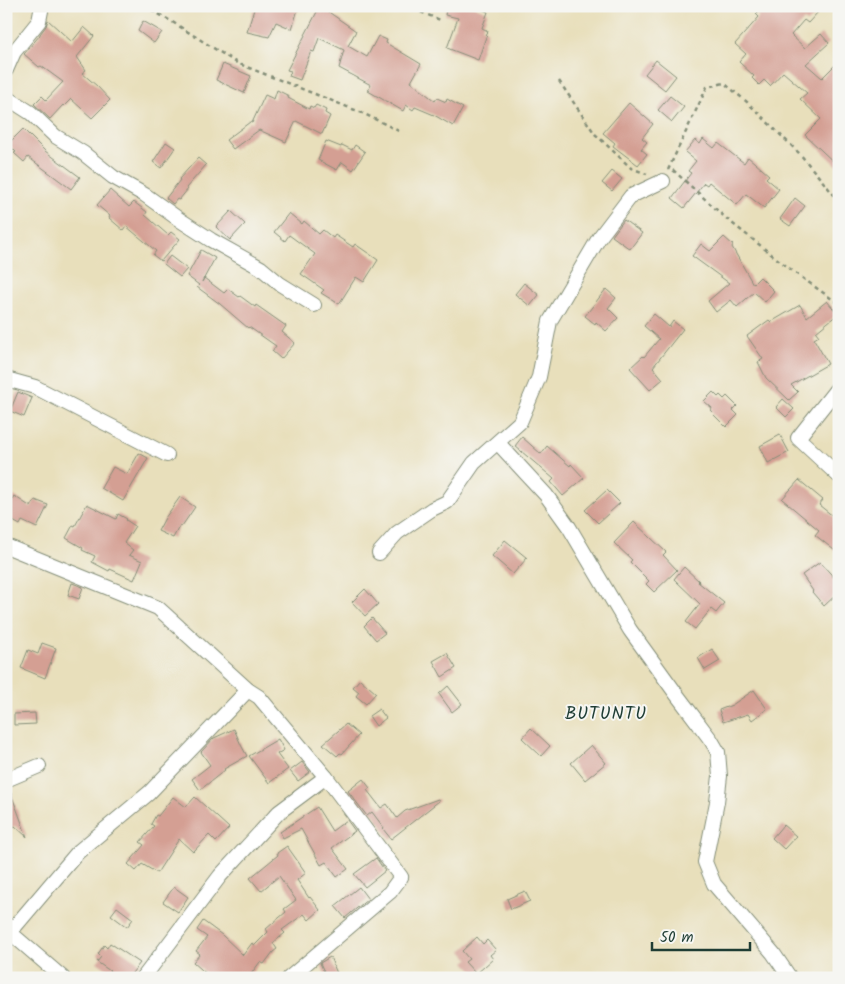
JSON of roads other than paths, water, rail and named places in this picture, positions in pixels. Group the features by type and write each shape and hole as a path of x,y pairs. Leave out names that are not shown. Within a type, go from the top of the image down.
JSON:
{"street":[{"path":"6,70 14,52 39,20 42,6"},
{"path":"6,97 31,112 55,136 83,153 113,176 145,195 211,240 261,268 280,284 314,305"},
{"path":"379,553 398,534 432,509 448,502 474,463 520,422 539,377 550,321 599,238 631,196 663,181"},
{"path":"6,379 35,387 167,455"},
{"path":"839,386 798,438 839,476"},
{"path":"498,442 546,495 569,527 630,630 676,695 712,740 718,752 720,776 717,802 705,862 714,884 773,953 790,978"},
{"path":"6,546 158,608 258,697 326,777 401,877 390,892 289,978"},
{"path":"63,978 8,933 78,852 149,793 248,690"},
{"path":"6,780 39,766"},
{"path":"143,978 220,876 279,812 326,777"}],"district":[{"name":"BUTUNTU","path":"606,714"}]}
